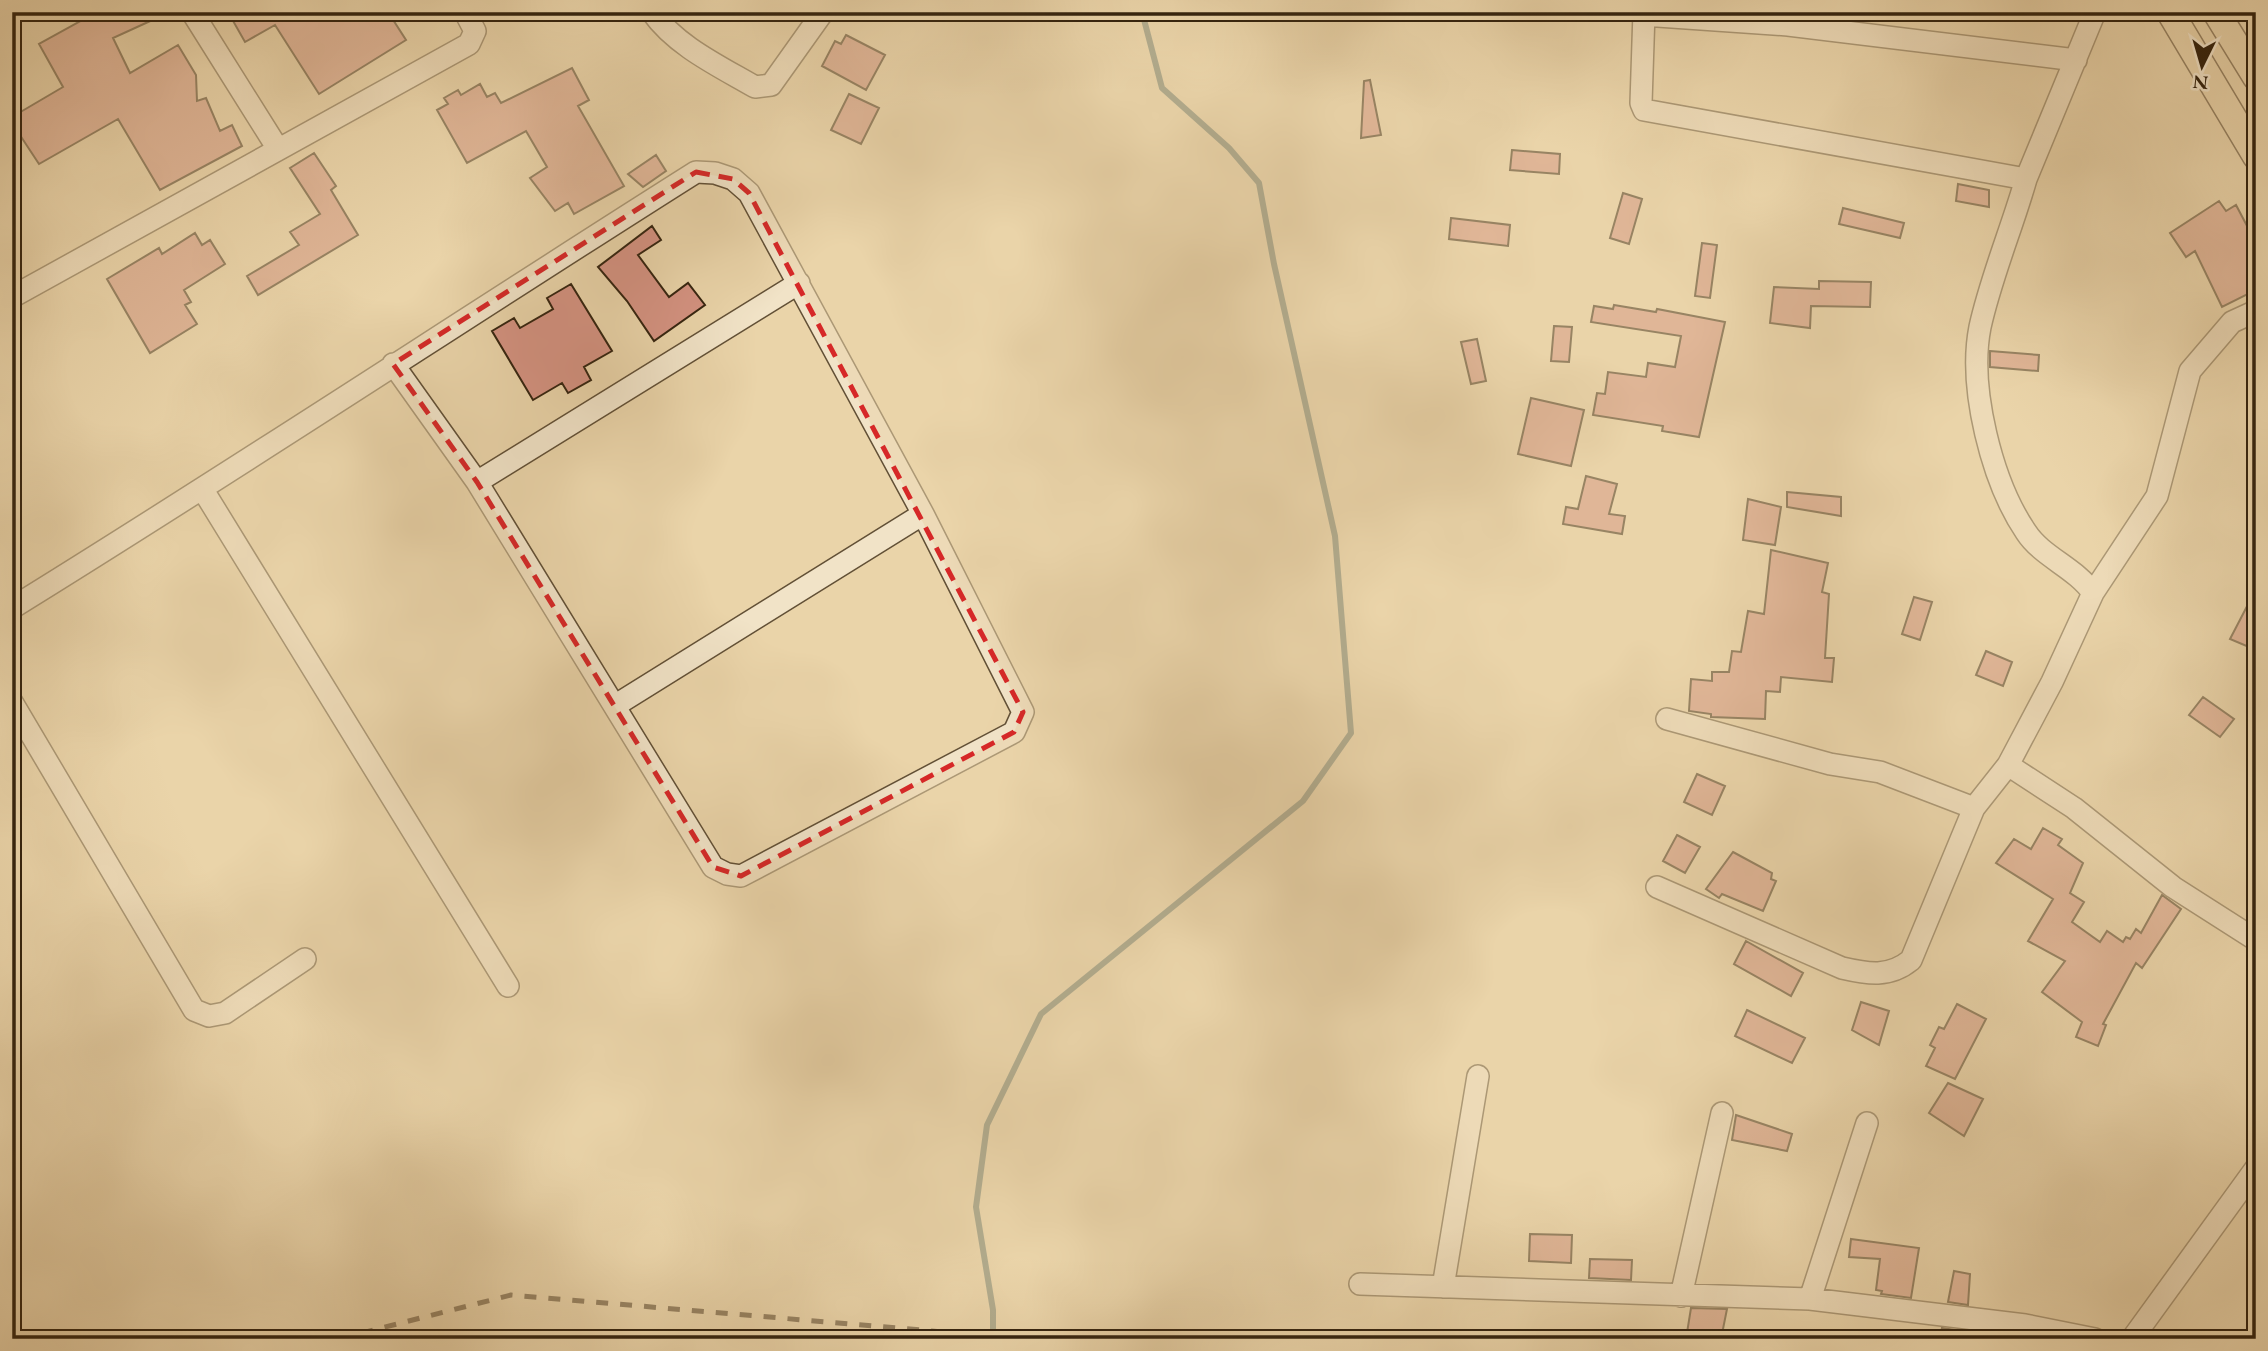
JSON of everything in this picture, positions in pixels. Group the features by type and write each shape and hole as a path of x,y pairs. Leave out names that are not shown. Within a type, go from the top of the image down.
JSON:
{"main road":[{"path":"2170,12 2256,156"},
{"path":"2216,12 2256,76"}],"street":[{"path":"192,12 278,149"},
{"path":"12,298 469,44 475,32 465,12"},
{"path":"652,12 659,23 704,57 755,87 763,88 771,85 823,12"},
{"path":"2093,593 2028,535 2007,499 1987,437 1978,373 1980,329 2026,179 2095,12"},
{"path":"2026,179 1644,110 1640,103 1644,14 1788,19 2076,60"},
{"path":"12,608 203,490 393,364 696,172 715,173 733,179 749,193 923,514 1023,712 1014,732 741,876 727,874 713,867 477,482 393,364"},
{"path":"477,482 799,283"},
{"path":"1657,887 1842,968 1867,974 1886,973 1899,970 1911,960 1974,808 2008,765 2063,661 2093,593 2157,496 2190,371 2232,322 2256,311"},
{"path":"203,490 508,986"},
{"path":"616,705 923,514"},
{"path":"12,702 194,1010 209,1016 225,1013 304,959"},
{"path":"1667,719 1830,764 1894,775 1974,808"},
{"path":"2008,765 2074,808 2173,887 2256,940"},
{"path":"1443,1287 1478,1076"},
{"path":"1681,1296 1721,1113"},
{"path":"1810,1299 1867,1123"},
{"path":"2133,1339 2256,1168"},
{"path":"1360,1284 1810,1299 2025,1325 2095,1339"}],"highlighted area":[{"path":"696,172 733,179 749,193 1023,712 1014,732 741,876 713,867 477,482 393,364"}],"building":[{"path":"81,12 170,12 113,38 130,73 178,45 196,75 197,101 206,98 220,131 232,125 242,146 160,190 118,119 39,164 12,123 12,117 63,87 39,44 84,19"},
{"path":"228,12 388,12 406,40 319,94 275,25 245,42"},
{"path":"846,35 885,55 866,90 822,66 835,41 841,44"},
{"path":"572,68 589,100 578,106 624,186 574,214 568,203 555,211 530,178 547,167 526,131 467,163 437,110 448,104 444,98 458,90 461,95 480,84 487,97 495,93 501,103"},
{"path":"1370,80 1381,135 1361,138 1364,81"},
{"path":"849,94 879,108 861,144 831,130"},
{"path":"1512,150 1560,154 1559,174 1510,170"},
{"path":"314,153 336,186 331,190 358,235 258,295 247,276 299,245 290,232 320,214 290,168"},
{"path":"656,155 666,171 643,187 628,174"},
{"path":"1958,184 1989,190 1989,207 1956,201"},
{"path":"1623,193 1642,199 1629,244 1610,238"},
{"path":"2219,201 2226,211 2236,205 2256,243 2256,290 2222,307 2195,251 2186,257 2170,233"},
{"path":"1843,208 1904,223 1900,238 1839,224"},
{"path":"1451,218 1510,225 1508,246 1449,239"},
{"path":"652,226 661,240 638,255 669,297 688,283 705,305 654,341 627,301 598,267"},
{"path":"195,233 202,245 210,240 225,264 184,290 191,302 185,305 197,324 150,353 107,279 159,248 162,254"},
{"path":"1702,243 1717,245 1710,298 1695,296"},
{"path":"1819,281 1871,282 1870,307 1811,306 1810,328 1770,323 1774,287 1819,289"},
{"path":"571,284 612,351 584,367 591,380 568,393 562,383 533,400 492,331 514,318 520,328 553,309 547,298"},
{"path":"1614,305 1656,312 1657,309 1725,322 1699,437 1662,431 1663,426 1593,415 1597,393 1605,394 1608,372 1646,377 1648,363 1675,367 1681,336 1591,322 1594,306 1613,309"},
{"path":"1554,326 1572,327 1569,362 1551,361"},
{"path":"1477,339 1486,381 1471,384 1461,342"},
{"path":"1990,351 2039,355 2038,371 1990,367"},
{"path":"1531,398 1584,410 1571,466 1518,454"},
{"path":"1586,476 1617,484 1609,514 1625,516 1622,534 1563,524 1566,507 1578,509"},
{"path":"1787,492 1841,497 1841,516 1787,507"},
{"path":"1748,499 1781,507 1775,545 1743,540"},
{"path":"1771,550 1828,563 1822,592 1829,594 1825,658 1834,658 1832,682 1781,677 1780,692 1766,691 1765,719 1711,717 1711,714 1689,711 1691,679 1712,681 1712,672 1729,672 1732,651 1741,652 1748,611 1764,614"},
{"path":"2256,589 2256,650 2230,639"},
{"path":"1914,597 1932,602 1920,640 1902,634"},
{"path":"1986,651 2012,662 2003,686 1976,675"},
{"path":"2203,697 2234,719 2220,737 2189,715"},
{"path":"1697,774 1725,786 1712,815 1684,802"},
{"path":"2043,828 2062,839 2058,845 2083,863 2070,893 2084,902 2072,922 2100,942 2107,931 2123,942 2126,937 2130,939 2136,929 2141,933 2162,895 2181,909 2142,968 2136,963 2103,1024 2106,1025 2098,1046 2076,1037 2082,1022 2042,992 2065,961 2028,941 2053,899 1996,863 2014,839 2031,849"},
{"path":"1677,835 1700,847 1685,873 1663,861"},
{"path":"1733,852 1772,873 1771,879 1776,881 1763,911 1722,894 1719,898 1706,889"},
{"path":"1746,941 1803,973 1791,996 1734,964"},
{"path":"1861,1002 1889,1011 1879,1045 1852,1030"},
{"path":"1957,1004 1986,1019 1955,1079 1926,1066 1935,1048 1930,1045 1939,1027 1944,1029"},
{"path":"1747,1010 1805,1038 1792,1063 1735,1036"},
{"path":"1948,1083 1983,1099 1964,1136 1929,1113"},
{"path":"1736,1115 1792,1134 1787,1151 1732,1140"},
{"path":"1530,1234 1572,1235 1571,1263 1529,1261"},
{"path":"1851,1239 1919,1248 1911,1298 1881,1294 1882,1291 1876,1290 1880,1259 1849,1257"},
{"path":"1590,1259 1632,1260 1631,1280 1589,1278"},
{"path":"1954,1271 1970,1274 1968,1305 1948,1302"},
{"path":"1691,1308 1727,1309 1721,1339 1686,1339"},
{"path":"1942,1328 1962,1331 1960,1339 1940,1339"}],"waterway":[{"path":"993,1339 993,1310 976,1207 987,1125 1041,1014 1303,801 1351,733 1335,536 1274,264 1259,183 1229,148 1162,88 1142,12"},
{"path":"762,1339 799,1335 830,1339"}],"railway":[{"path":"338,1339 511,1295 1026,1339"}]}
